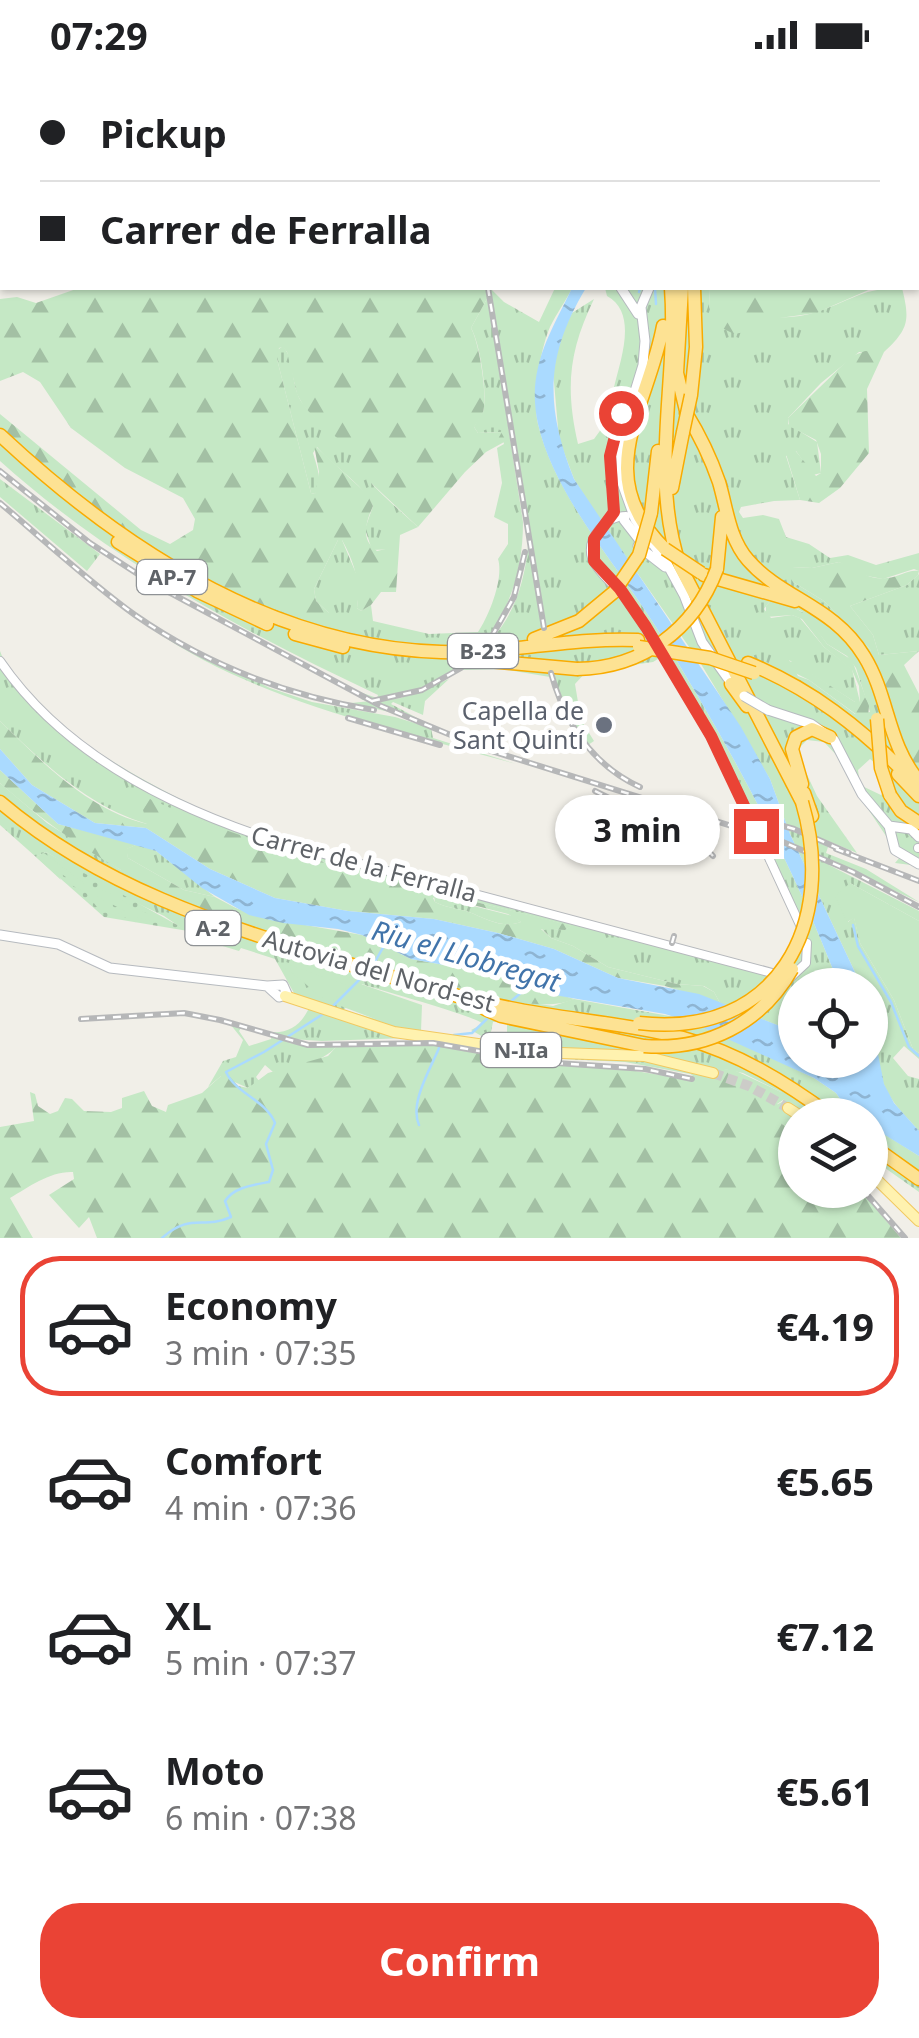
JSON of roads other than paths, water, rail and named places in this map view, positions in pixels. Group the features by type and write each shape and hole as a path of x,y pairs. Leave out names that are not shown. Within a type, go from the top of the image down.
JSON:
{"highway":[{"path":"673,290 664,495 671,539 680,566 801,792"},
{"path":"673,290 657,356 631,426 627,460 639,514 665,549 702,574 786,598 822,619 847,643 862,666 877,719 882,768 890,796 901,811 919,823"},
{"name":"AP-7","path":"0,446 61,500 124,546 180,582 288,632 346,648 414,658 576,669 623,663 665,641 699,605 717,570 722,538 721,504 713,474 686,413 677,374 673,290"},
{"name":"AP-7","path":"0,435 110,526 174,568 290,624 329,634 433,648 522,642 572,624 639,555 651,513 673,290"},
{"path":"502,1008 644,1046 681,1046 720,1036 759,1012 786,981 807,935 817,888 816,844 801,792 682,551 672,495 692,395 696,347 694,290"},
{"path":"686,413 716,473 732,532 741,550 763,573 834,621 857,646 876,680 898,750 919,784"},
{"name":"B-23","path":"329,634 383,647 452,652 592,640 700,648 796,685 842,715 919,784"},
{"name":"B-23","path":"471,659 639,643"},
{"name":"B-23","path":"751,668 837,719 919,796"},
{"path":"731,684 801,792"},
{"path":"502,1008 678,1025 715,1018 752,1000 784,969 804,930 812,884 812,842 792,749 796,738 812,729 830,737"},
{"name":"Autovia del Nord-est","path":"0,804 54,844 140,892 193,914 365,971 502,1008 657,1032 703,1044 764,1071 804,1098"},
{"name":"Autovia del Nord-est","path":"365,971 402,986 692,1047 761,1076 795,1098"},
{"path":"888,1160 919,1183"}],"main road":[{"path":"622,291 638,300 647,292"},
{"path":"622,291 637,311 641,347 638,370 610,456 614,509 609,523 620,524 639,548 668,568"},
{"path":"647,292 641,307 643,366 620,440 620,470 626,500 637,524 677,582"},
{"path":"625,406 613,459 614,489 636,538 677,582 702,642 744,696 768,710 811,724 830,737 842,752 864,798 889,826 895,850 916,850 918,863"},
{"path":"624,517 626,500"},
{"path":"624,517 637,524"},
{"path":"889,826 914,830 919,837"},
{"path":"893,838 902,829"},
{"name":"N-IIa","path":"0,935 58,944 99,965 278,990 394,1032 534,1052 644,1056 713,1072"},
{"path":"888,1191 919,1221"}],"street":[{"path":"624,517 609,523 592,543 591,555 598,573 639,615 729,772 801,927"},
{"name":"Carrer de la Ferralla","path":"0,664 26,700 89,754 140,787 216,825 300,852 784,976 803,962 808,945"}],"water":[{"path":"571,290 585,290 563,336 554,382 558,428 574,479 741,727 770,779 790,834 853,968 832,968 779,846 708,713 558,477 546,451 535,404 542,353"},
{"name":"Riu el Llobregat","path":"0,749 32,785 95,823 146,828 210,869 275,898 348,911 434,919 498,933 554,949 618,978 699,994 778,1025 778,1062 665,1014 560,996 494,974 411,959 362,935 338,929 249,915 202,888 156,851 58,824 0,770"},
{"path":"814,1078 883,1078 894,1103 919,1131 919,1156 888,1137 888,1098 839,1098"}],"waterway":[{"path":"655,290 656,304"},
{"path":"853,925 858,946 891,1002 909,1047 919,1056"},
{"name":"Riu el Llobregat","path":"372,967 385,944"},
{"path":"333,1006 366,973"},
{"name":"Riu el Llobregat","path":"509,1003 530,985"},
{"path":"162,1238 189,1223 231,1217 225,1201 229,1196 244,1187 269,1182 273,1170 266,1144 275,1123 265,1108 226,1072 323,1014"},
{"path":"454,1035 472,1033 490,1016"},
{"path":"419,1125 419,1096 439,1048"}],"tunnel":[{"path":"713,1073 778,1102"}],"railway":[{"path":"488,290 544,628"},
{"path":"0,471 90,543 150,582 381,706 482,748 783,842 853,872 919,907"},
{"path":"0,503 83,574 162,633 249,676 310,696 374,710"},
{"path":"492,636 514,597 525,552"},
{"path":"372,701 422,690 461,668"},
{"path":"551,673 564,709 583,740 608,767 640,787"},
{"path":"348,718 440,745"},
{"path":"595,791 613,800 624,812"},
{"path":"659,811 687,828 713,856"},
{"path":"741,814 794,829 849,853"},
{"path":"836,849 919,881"},
{"path":"672,943 674,936"},
{"path":"81,1019 184,1013 308,1045 433,1043 542,1062 645,1069 692,1079"},
{"path":"879,1208 905,1238"}],"place":[{"name":"Capella de Sant Quintí","path":"604,725"}]}
